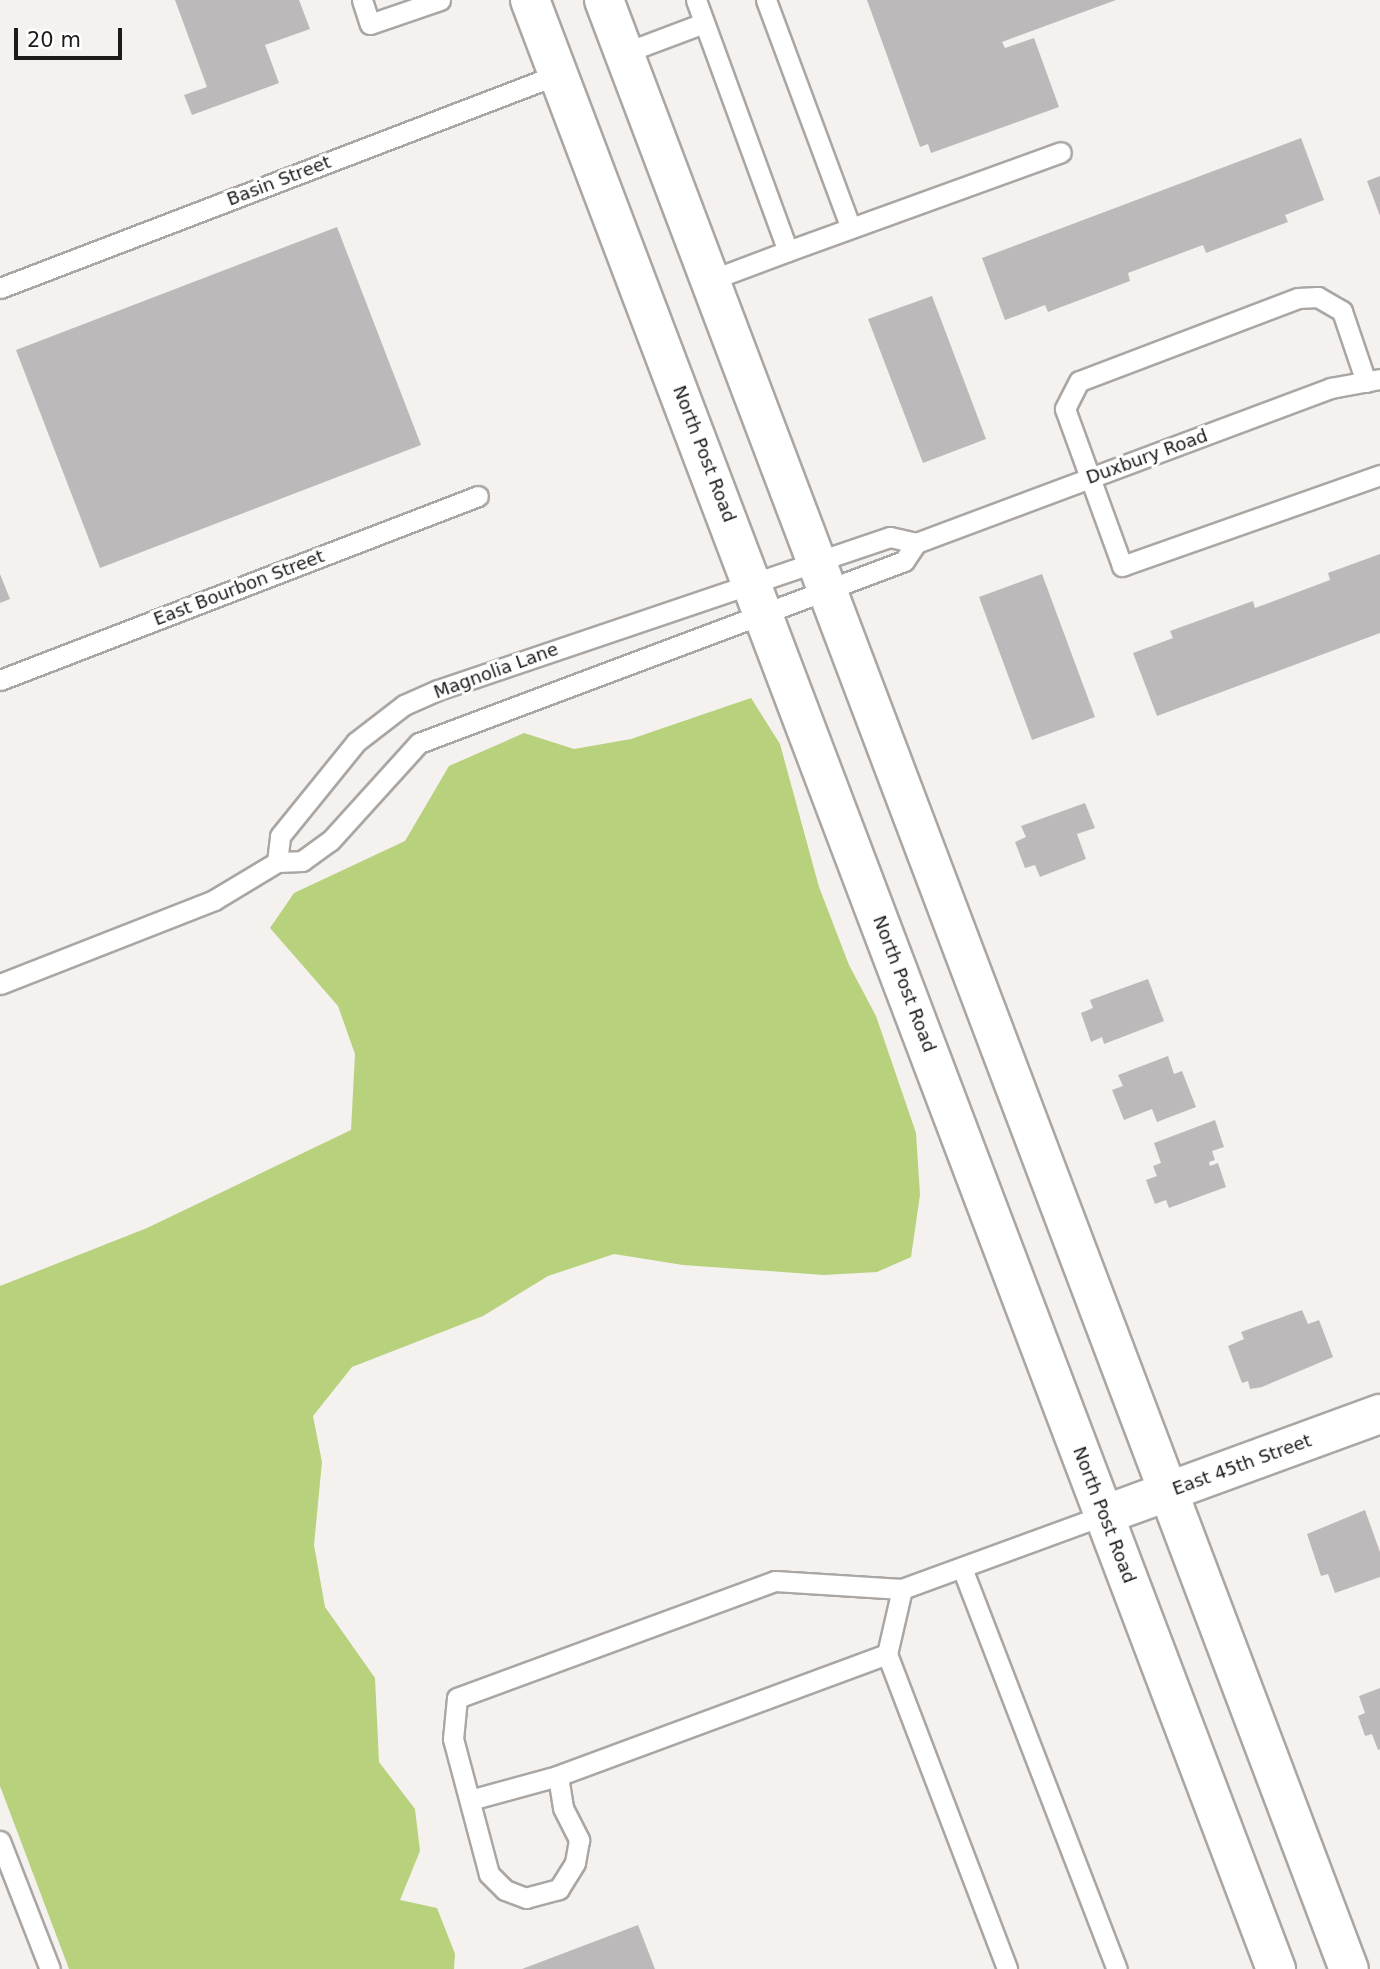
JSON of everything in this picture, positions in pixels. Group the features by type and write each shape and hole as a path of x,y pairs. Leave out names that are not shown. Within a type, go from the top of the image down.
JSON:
{"main road":[{"name":"North Post Road","path":"530,0 559,74 791,587 1169,1492 1349,1969"},
{"name":"North Post Road","path":"604,0 711,280 791,587 1104,1515 1276,1969"},
{"name":"East 45th Street","path":"1104,1515 1380,1414"}],"lane":[{"path":"362,0 370,24 440,0"},
{"path":"696,0 788,251"},
{"path":"766,0 850,228"},
{"path":"624,53 705,23"},
{"name":"Basin Street","path":"0,288 559,74"},
{"path":"711,280 1061,152"},
{"path":"1373,381 1342,311 1318,297 1298,298 1079,381 1065,409 1088,479 1122,566 1380,475"},
{"name":"Duxbury Road","path":"791,587 890,537 916,543 1331,388 1373,381"},
{"name":"East Bourbon Street","path":"0,680 478,496"},
{"name":"Duxbury Road","path":"791,587 904,561 916,543"},
{"path":"0,984 214,900 277,862 302,861 330,841 419,743 791,587"},
{"name":"Magnolia Lane","path":"277,862 280,836 356,742 404,705 791,587"},
{"path":"558,1776 564,1808 579,1840 575,1863 559,1889 526,1898 505,1890 489,1874 453,1739 457,1698 775,1581 902,1589 1104,1515"},
{"path":"962,1568 1117,1969"},
{"path":"902,1589 887,1654 1007,1969"},
{"path":"470,1800 558,1776 887,1654"},
{"path":"0,1841 50,1969"}],"green space":[{"path":"751,698 780,744 819,887 849,965 876,1016 916,1133 920,1195 911,1257 877,1272 824,1275 683,1265 614,1254 548,1276 483,1316 352,1367 313,1416 322,1462 314,1545 325,1607 375,1678 379,1762 415,1809 420,1851 400,1900 437,1908 455,1954 454,1969 69,1969 0,1786 0,1286 147,1228 351,1130 355,1054 338,1006 270,928 294,893 405,841 449,766 524,733 574,749 631,739"}],"building":[{"path":"175,0 299,0 310,29 265,45 279,83 192,115 184,95 207,87"},
{"path":"867,0 1116,0 1002,42 1005,48 1034,38 1059,107 931,153 928,144 920,147"},
{"path":"1301,138 1324,200 1285,215 1288,222 1206,253 1203,245 1128,273 1130,281 1048,312 1045,305 1005,320 982,258"},
{"path":"1380,176 1380,216 1367,181"},
{"path":"337,227 421,445 100,568 16,350"},
{"path":"932,296 986,439 923,463 868,319"},
{"path":"1380,554 1380,633 1157,716 1133,653 1173,638 1170,631 1253,601 1255,608 1330,580 1328,573"},
{"path":"0,574 10,599 0,603"},
{"path":"1042,574 1095,717 1032,740 979,597"},
{"path":"1085,803 1095,828 1077,834 1086,859 1040,877 1035,865 1025,868 1015,842 1026,837 1021,826"},
{"path":"1148,979 1164,1021 1104,1044 1102,1037 1091,1042 1081,1013 1093,1008 1090,1000"},
{"path":"1168,1056 1174,1074 1182,1071 1196,1107 1157,1122 1152,1109 1124,1120 1112,1090 1123,1086 1118,1075"},
{"path":"1215,1120 1224,1147 1212,1151 1215,1160 1209,1162 1210,1166 1218,1163 1226,1187 1169,1208 1166,1200 1155,1204 1146,1180 1157,1176 1153,1166 1161,1163 1154,1143"},
{"path":"1302,1310 1308,1324 1319,1320 1333,1357 1262,1387 1250,1389 1248,1381 1242,1383 1228,1346 1244,1339 1241,1332"},
{"path":"1365,1510 1380,1552 1380,1577 1335,1593 1328,1574 1321,1576 1307,1534"},
{"path":"1380,1688 1378,1750 1372,1734 1365,1736 1358,1716 1365,1713 1359,1696"},
{"path":"638,1925 655,1969 522,1969"}]}
